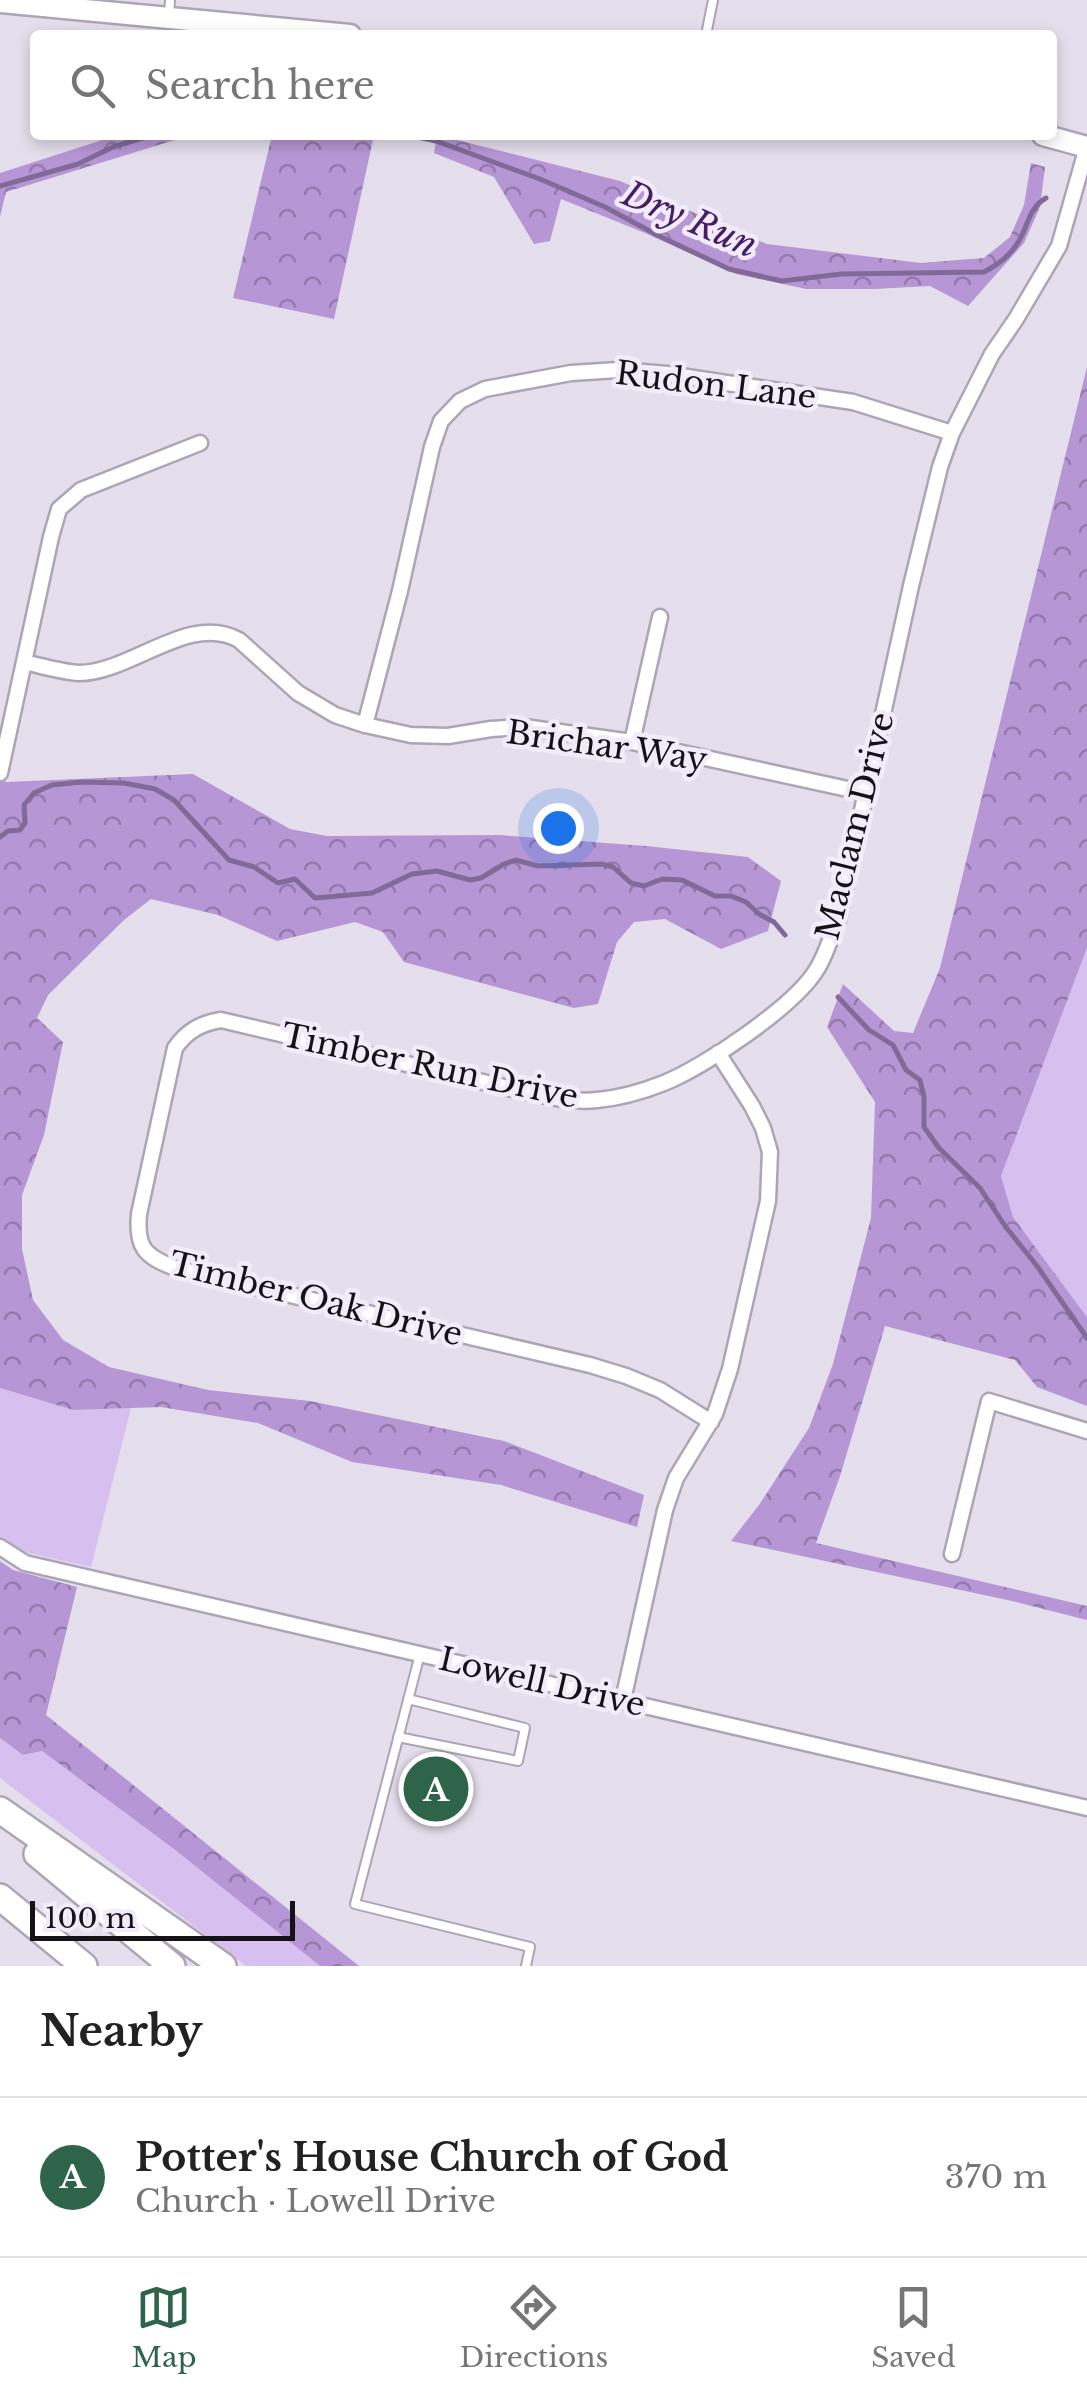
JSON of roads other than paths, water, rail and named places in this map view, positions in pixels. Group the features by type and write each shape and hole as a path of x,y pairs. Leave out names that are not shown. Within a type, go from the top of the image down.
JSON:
{"highway":[{"path":"0,1810 222,1966"},
{"path":"0,1824 172,1966"},
{"path":"0,1898 84,1966"}],"main road":[{"path":"0,2 169,8 316,30"},
{"path":"1057,139 1087,147"}],"street":[{"name":"Maclam Drive","path":"718,1054 779,1010 816,970 838,920 940,467 952,433 992,354 1059,246 1087,147"},
{"name":"Rudon Lane","path":"365,725 432,447 441,421 460,401 486,390 571,372 618,370 853,402 952,433"},
{"path":"0,773 59,509 81,490 200,443"},
{"path":"632,742 660,617"},
{"name":"Brichar Way","path":"24,662 80,673 202,632 227,634 239,640 298,694 336,715 365,725 410,735 448,736 524,727 632,742 866,793"},
{"name":"Timber Run Drive","path":"195,1028 221,1020 522,1091 595,1101 666,1082 718,1054"},
{"name":"Timber Oak Drive","path":"195,1028 175,1048 139,1214 137,1233 151,1256 175,1268 590,1365 660,1390 711,1422"},
{"path":"623,1700 666,1510 676,1478 711,1422 730,1369 768,1200 770,1152 763,1128 718,1054"},
{"path":"952,1554 988,1401 1087,1430"},
{"name":"Lowell Drive","path":"0,1547 25,1563 1087,1808"}],"lane":[{"path":"707,30 712,0"},
{"path":"420,1654 354,1904 530,1947 526,1966"},
{"path":"398,1736 518,1762 525,1728 408,1699"}],"waterway":[{"name":"Dry Run","path":"0,186 78,164 136,140"},
{"name":"Dry Run","path":"431,140 605,207 729,269 782,281 841,274 984,272 1013,250 1033,211 1046,198"},
{"path":"0,837 8,831 20,830 25,823 24,805 34,793 52,785 124,783 155,789 174,800 229,860 254,867 278,883 295,879 315,898 372,893 412,874 437,871 470,880 481,878 516,860 538,866 602,864 613,867 631,883 644,886 662,879 682,880 715,896 731,896 774,922 785,935"},
{"path":"838,997 869,1030 893,1045 906,1070 920,1080 924,1127 939,1148 980,1188 1087,1338"}],"place":[{"name":"Potter's House Church of God","path":"436,1789"}]}
